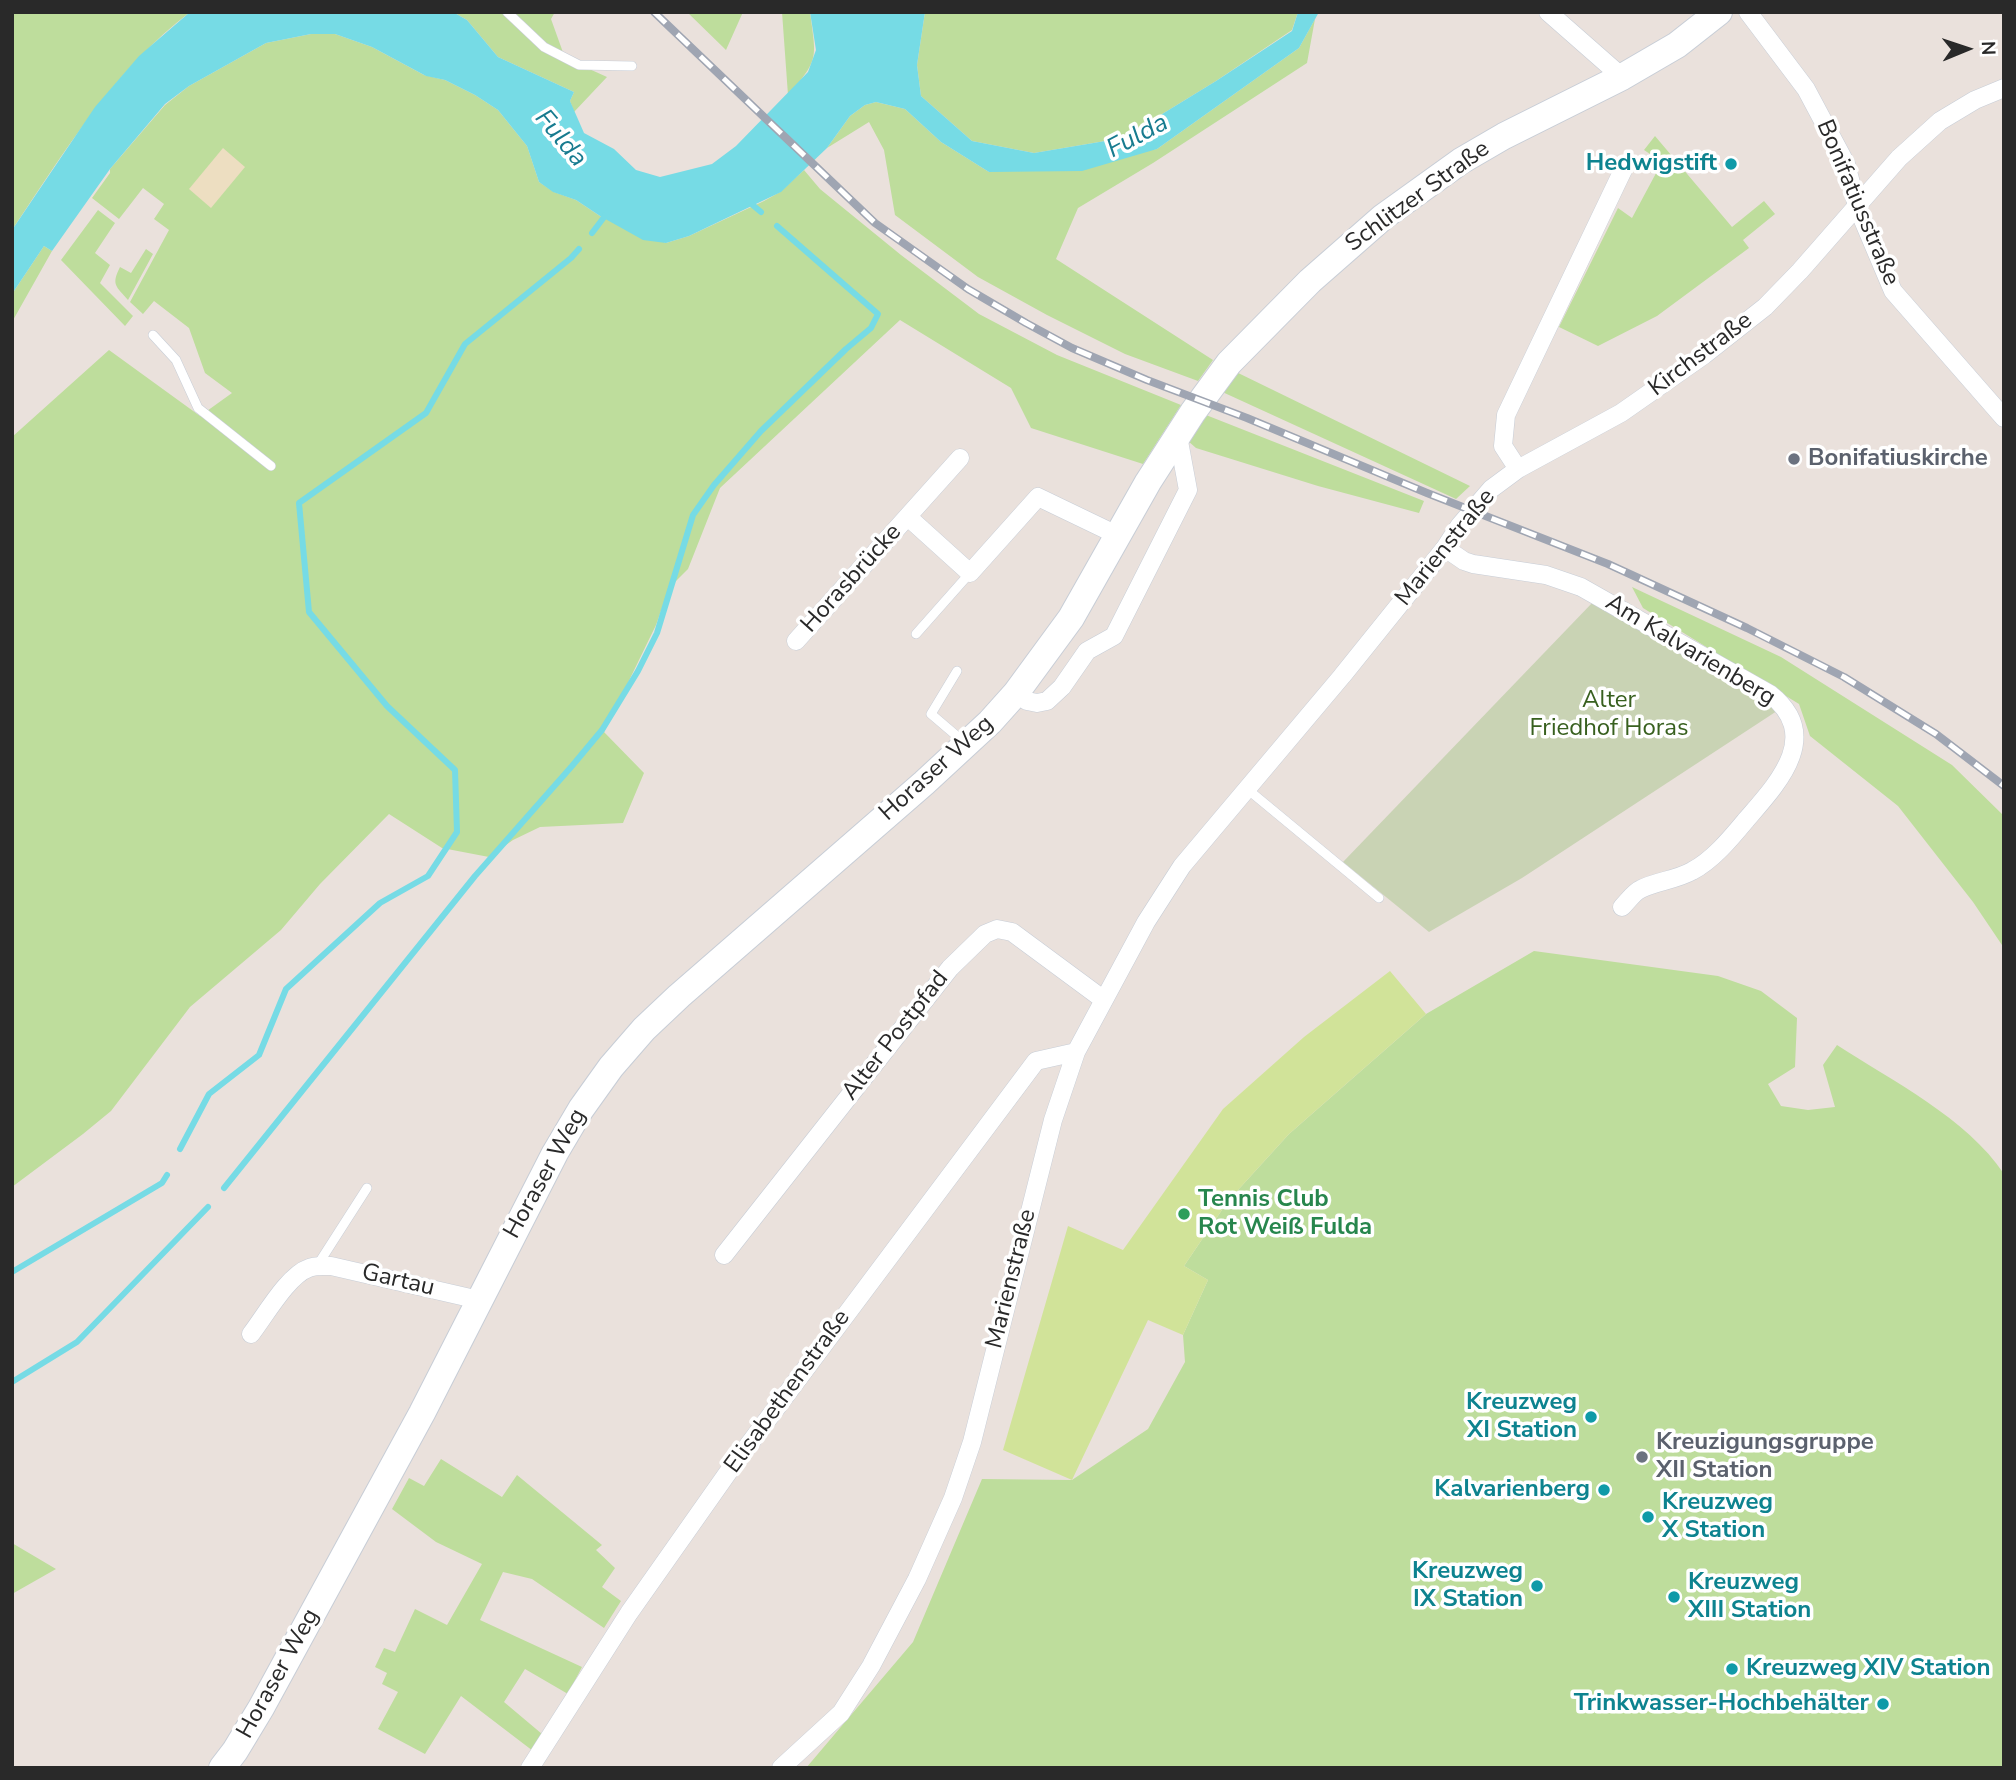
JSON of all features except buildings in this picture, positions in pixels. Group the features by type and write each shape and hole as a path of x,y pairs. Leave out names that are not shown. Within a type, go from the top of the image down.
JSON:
{"main road":[{"name":"Schlitzer Straße","path":"1193,412 1229,363 1310,281 1383,217 1431,182 1504,136 1622,77 1677,45 1719,12"},
{"name":"Horaser Weg","path":"222,1768 268,1696 422,1413 555,1153 581,1109 611,1067 679,996 966,744 1016,693 1071,618 1117,535 1193,412"}],"street":[{"path":"1548,12 1622,77"},
{"name":"Bonifatiusstraße","path":"1748,12 1805,89 1846,164 1857,206 1893,291 2004,418"},
{"name":"Kirchstraße","path":"1518,469 1621,413 1704,355 1765,307 1899,158 1940,121 1975,100 2004,88"},
{"name":"Marienstraße","path":"781,1768 841,1713 871,1666 917,1579 953,1498 972,1442 1053,1120 1076,1052 1146,922 1182,866 1342,677 1445,548 1471,510 1491,489 1518,469 1503,446 1506,415 1623,170"},
{"path":"1016,693 1027,701 1047,701 1062,687 1087,651 1114,636 1188,490 1178,436"},
{"name":"Horasbrücke","path":"796,641 960,458"},
{"path":"970,573 1038,497 1117,535"},
{"name":"Horasbrücke","path":"908,517 970,573"},
{"name":"Am Kalvarienberg","path":"1445,548 1464,561 1474,564 1546,575 1581,587 1770,694 1791,718 1794,740 1788,769 1729,839 1692,871 1639,889 1622,907"},
{"name":"Alter Postpfad","path":"724,1255 950,968 985,934 997,929 1012,932 1104,1000"},
{"name":"Elisabethenstraße","path":"530,1768 629,1613 729,1471 1036,1061 1076,1052"},
{"path":"251,1334 295,1276 307,1268 317,1266"},
{"name":"Gartau","path":"317,1266 331,1266 479,1300"}],"lane":[{"path":"508,12 544,47 579,65 632,66"},
{"path":"153,335 176,360 198,408 271,466"},
{"path":"916,634 970,573"},
{"path":"957,671 931,714 966,744"},
{"path":"1246,788 1379,898"},
{"path":"317,1266 367,1188"}],"green space":[{"path":"12,12 190,12 138,59 114,86 92,113 12,230"},
{"path":"453,12 555,12 551,19 565,58 607,77 574,112 570,101 574,92 498,57 467,20"},
{"path":"687,12 743,12 726,50"},
{"path":"782,12 810,12 814,39 811,65 788,95"},
{"path":"925,12 1298,12 1292,30 1123,138 1034,153 972,141 921,96 917,65"},
{"path":"1315,19 1307,63 1153,163 1078,208 1056,259 1213,360 1198,381 1125,354 1047,315 978,277 895,215 884,150 869,122 827,148 850,116 865,105 876,102 905,109 941,142 989,172 1157,149 1299,48"},
{"path":"311,34 335,34 372,47 424,75 445,80 475,95 498,110 527,146 539,182 554,192 576,200 600,216 666,243 689,236 764,201 780,192 804,170 820,189 979,314 1057,355 1181,405 1143,464 1031,428 1011,388 900,320 720,488 688,569 669,588 656,625 604,732 644,773 623,823 540,827 513,840 489,857 442,848 389,814 320,884 281,930 190,1007 111,1111 12,1187 12,437 109,350 200,416 232,393 205,373 189,328 154,301 143,314 130,302 169,230 154,219 164,204 143,188 119,219 92,198 110,173 110,169 165,105 189,86 266,43"},
{"path":"1655,136 1732,227 1764,201 1775,214 1743,240 1749,248 1657,316 1598,346 1559,327 1618,208 1632,218 1662,162 1644,150"},
{"path":"98,210 115,223 95,253 110,265 100,283 133,316 125,326 61,260"},
{"path":"44,246 52,251 12,322 12,294"},
{"path":"146,249 153,254 128,300 116,285 117,273 120,267 131,273"},
{"path":"1232,370 1470,486 1456,499 1218,390"},
{"path":"1206,415 1424,501 1419,513 1318,486 1196,448 1188,441"},
{"path":"1632,587 1781,657 1952,765 2004,816 2004,948 1973,902 1898,806 1810,736 1799,704 1643,608"},
{"name":"Alter Friedhof Horas","path":"1593,602 1780,709 1522,878 1429,932 1343,862"},
{"path":"1534,951 1718,976 1761,991 1797,1018 1795,1067 1768,1084 1781,1106 1808,1110 1835,1107 1823,1065 1837,1045 1949,1118 1970,1135 2004,1174 2004,1768 806,1768 913,1642 982,1479 1072,1480 1148,1429 1185,1362 1183,1335 1208,1280 1184,1266 1228,1201 1289,1134 1426,1014"},
{"name":"Tennis Club Rot Weiß Fulda","path":"1390,971 1426,1014 1289,1134 1228,1201 1184,1266 1208,1280 1183,1335 1148,1320 1072,1480 1003,1450 1068,1226 1123,1250 1223,1109 1304,1037"},
{"path":"441,1459 502,1497 517,1475 602,1545 596,1550 615,1568 602,1587 621,1601 604,1628 532,1579 503,1572 480,1620 582,1667 568,1694 525,1669 504,1702 542,1734 533,1751 461,1696 425,1754 378,1729 398,1692 382,1684 387,1673 375,1667 384,1648 395,1652 415,1609 447,1625 482,1564 436,1542 392,1509 409,1478 424,1486"},
{"path":"12,1543 56,1569 12,1594"}],"sand":[{"path":"223,148 245,167 211,208 189,189"}],"water":[{"name":"Fulda","path":"190,12 453,12 467,20 498,57 574,92 570,101 584,133 614,149 636,170 660,177 712,164 736,146 808,72 816,50 810,12 925,12 917,65 921,96 972,141 1034,153 1123,138 1292,31 1298,12 1319,12 1299,48 1157,149 1082,171 989,172 941,142 905,109 876,102 865,105 850,116 827,148 781,192 689,236 666,243 643,240 576,200 553,192 539,182 527,146 498,110 445,80 426,76 372,47 335,34 311,34 266,43 189,86 165,104 110,169 52,251 44,246 12,294 12,230 95,107 139,56"}],"waterway":[{"path":"749,202 761,212"},
{"path":"592,233 608,212"},
{"path":"224,1188 475,876 602,730 638,671 657,633 693,515 714,485 761,431 871,328 878,314 777,226"},
{"path":"180,1149 209,1094 259,1055 286,989 380,903 428,876 457,832 455,770 387,706 309,612 299,503 426,413 465,344 579,249"},
{"path":"12,1272 162,1183 167,1175"},
{"path":"12,1382 77,1342 208,1207"}],"railway":[{"path":"654,12 875,223 968,289 1026,323 1072,348 1147,380 1608,564 1747,628 1844,677 1936,734 2004,786"}],"place":[{"name":"Hedwigstift","path":"1731,164"},
{"name":"Bonifatiuskirche","path":"1794,459"},
{"name":"Tennis Club Rot Weiß Fulda","path":"1184,1214"},
{"name":"Kreuzweg XI Station","path":"1591,1417"},
{"name":"Kreuzigungsgruppe XII Station","path":"1642,1457"},
{"name":"Kalvarienberg","path":"1604,1490"},
{"name":"Kreuzweg X Station","path":"1648,1517"},
{"name":"Kreuzweg IX Station","path":"1537,1586"},
{"name":"Kreuzweg XIII Station","path":"1674,1597"},
{"name":"Kreuzweg XIV Station","path":"1732,1669"},
{"name":"Trinkwasser-Hochbehälter","path":"1883,1704"}]}
